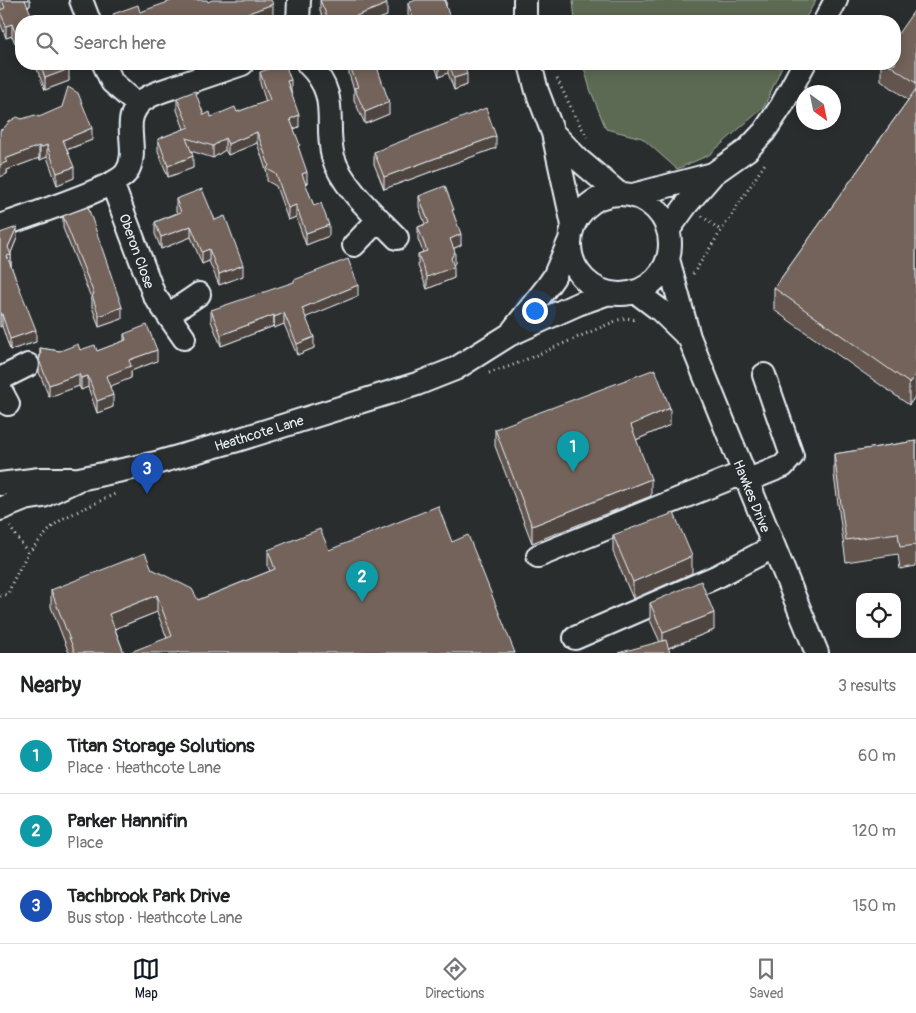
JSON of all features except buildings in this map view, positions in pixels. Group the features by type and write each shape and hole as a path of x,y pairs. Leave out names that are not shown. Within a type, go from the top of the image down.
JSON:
{"street":[{"path":"81,0 86,15"},
{"path":"299,15 300,0"},
{"path":"525,15 526,0"},
{"path":"827,15 836,0"},
{"path":"107,70 112,82 138,105"},
{"path":"0,226 112,183 126,173 131,162 131,117 138,105 145,98 162,91 224,70"},
{"path":"313,70 327,93 330,108 332,149 339,172 397,238"},
{"path":"532,70 537,91 553,133 571,233 572,261 581,276 592,286 609,293 636,292 646,287 660,275 668,259 669,229 661,215 649,202 626,194 578,160 553,133"},
{"path":"669,229 687,204 713,174 746,150 764,132 782,105 801,70"},
{"path":"571,233 582,210 591,202 607,195 626,194 713,174"},
{"name":"Oberon Close","path":"112,183 154,295 184,338"},
{"path":"354,245 379,219"},
{"name":"Heathcote Lane","path":"510,335 554,277 571,233"},
{"name":"Hawkes Drive","path":"668,259 689,338 773,548 801,609 818,653"},
{"name":"Hawkes Drive","path":"636,292 660,310 689,338"},
{"name":"Heathcote Lane","path":"5,517 25,499 43,496 79,479 172,458 404,388 455,369 510,335 578,304 609,293"},
{"path":"168,315 199,294"},
{"path":"0,379 28,365"},
{"path":"538,556 745,477 783,466 792,456 764,375"},
{"path":"0,484 40,479 79,479"},
{"path":"575,638 718,576 773,548"}],"path":[{"path":"555,75 571,110 589,140"},
{"path":"691,277 767,160"},
{"path":"713,225 720,230"},
{"path":"511,366 618,320 634,319"},
{"path":"0,596 8,594 28,553 50,528 64,518 122,490"},
{"path":"5,517 28,553"}],"green space":[{"path":"573,0 816,0 807,15 574,15"},
{"path":"585,70 780,70 764,107 709,155 677,169 642,138 606,129"}],"place":[{"name":"Titan Storage Solutions","path":"573,472"},
{"name":"Tachbrook Park Drive","path":"147,494"},
{"name":"Parker Hannifin","path":"362,602"}]}
